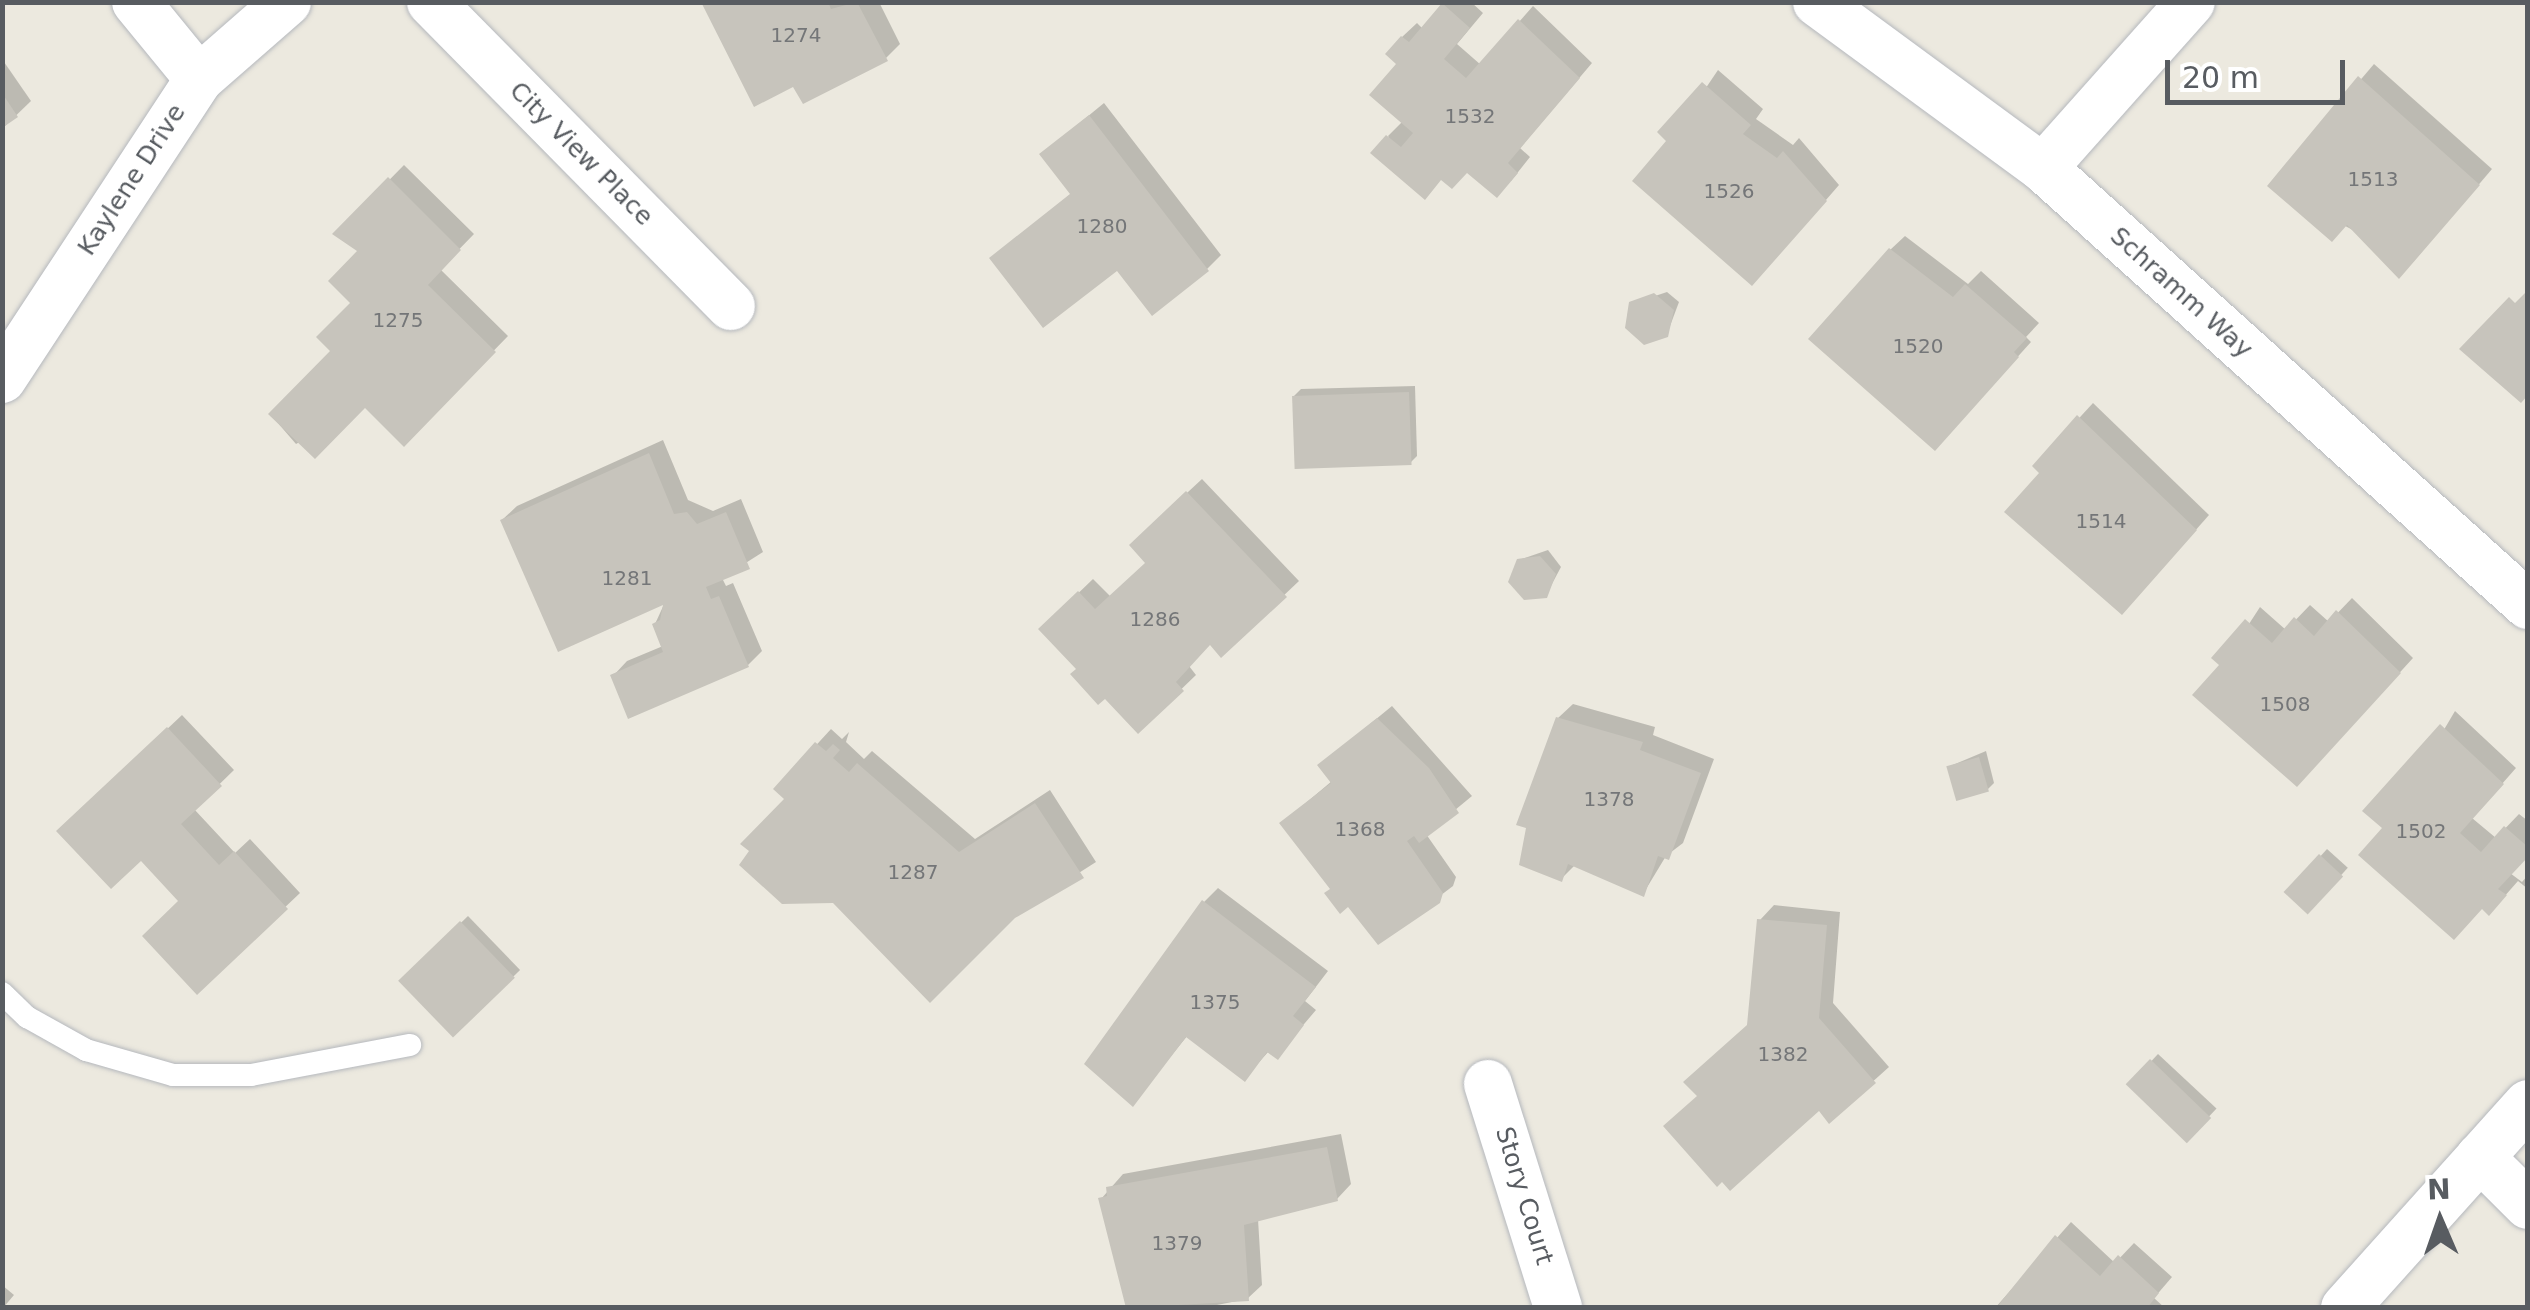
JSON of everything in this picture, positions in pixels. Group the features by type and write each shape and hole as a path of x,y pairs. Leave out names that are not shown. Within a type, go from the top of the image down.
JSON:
{"street":[{"path":"136,2 199,78"},
{"name":"Kaylene Drive","path":"2,379 199,78 286,2"},
{"name":"City View Place","path":"432,2 731,306"},
{"name":"Schramm Way","path":"1817,2 2043,168 2528,606"},
{"path":"2043,168 2190,2"},
{"name":"Story Court","path":"1488,1084 1558,1308"},
{"path":"2345,1308 2528,1104"},
{"path":"2480,1157 2528,1205"}],"lane":[{"path":"2,993 27,1017 86,1050 174,1076 251,1075 410,1045"}],"building":[{"path":"701,2 828,2 831,9 857,2 888,61 803,104 793,87 754,107"},
{"path":"1442,3 1470,28 1444,59 1466,78 1518,19 1580,78 1508,163 1518,173 1497,198 1467,173 1452,189 1441,180 1425,200 1370,153 1386,135 1401,147 1413,133 1369,95 1396,64 1385,54 1401,36 1409,42"},
{"path":"2358,76 2480,185 2399,279 2347,225 2332,242 2267,186"},
{"path":"1702,82 1751,125 1743,134 1777,158 1783,151 1827,201 1752,286 1632,181 1666,141 1657,132"},
{"path":"2,93 18,117 2,128"},
{"path":"1089,115 1209,271 1152,316 1117,271 1043,328 989,258 1070,194 1039,154"},
{"path":"388,177 461,250 428,285 496,352 404,447 365,408 315,459 268,414 330,351 316,337 350,303 328,281 357,251 332,234"},
{"path":"1889,248 1953,297 1965,284 2027,338 2014,352 2019,357 1935,451 1808,339"},
{"path":"2528,290 2528,395 2521,403 2459,349 2509,297 2515,303"},
{"path":"1654,293 1674,310 1668,337 1644,345 1625,328 1629,302"},
{"path":"1409,392 1412,465 1295,469 1292,396"},
{"path":"2077,415 2197,530 2122,615 2004,512 2039,473 2032,466"},
{"path":"649,453 674,514 687,512 697,524 726,512 750,569 706,587 711,599 719,596 749,667 628,719 610,675 663,652 652,624 660,620 663,605 558,652 500,520"},
{"path":"1186,491 1287,597 1221,658 1210,645 1176,682 1184,691 1138,734 1105,699 1098,705 1070,674 1076,669 1038,629 1078,591 1095,609 1145,563 1129,545"},
{"path":"1540,556 1556,574 1547,598 1524,600 1508,582 1517,559"},
{"path":"2336,610 2401,673 2297,787 2192,695 2219,665 2211,658 2245,619 2272,643 2294,617 2314,636"},
{"path":"1556,717 1643,742 1640,750 1701,773 1669,860 1658,856 1644,897 1568,864 1562,882 1519,865 1526,828 1516,825"},
{"path":"1377,718 1429,768 1459,813 1419,843 1414,836 1407,841 1443,893 1440,903 1378,945 1348,907 1340,914 1324,893 1330,889 1279,823 1331,783 1317,765"},
{"path":"2440,724 2504,784 2460,833 2481,852 2504,826 2528,847 2528,857 2498,889 2507,895 2489,916 2482,909 2454,940 2358,855 2382,828 2362,811"},
{"path":"167,727 222,786 181,824 219,865 234,851 288,909 197,995 142,936 178,901 141,861 111,889 56,831"},
{"path":"815,742 826,751 833,744 840,750 833,758 849,772 857,763 959,852 1035,803 1084,878 1015,918 930,1003 833,903 782,904 739,865 749,851 740,844 784,799 773,789"},
{"path":"1979,757 1989,792 1956,801 1946,766"},
{"path":"2319,854 2343,877 2308,915 2284,892"},
{"path":"1202,900 1316,987 1293,1016 1304,1025 1278,1060 1267,1052 1245,1082 1186,1037 1133,1107 1084,1064"},
{"path":"1757,919 1827,925 1819,1018 1876,1083 1829,1124 1819,1111 1730,1191 1722,1182 1717,1187 1663,1126 1697,1096 1683,1082 1747,1025"},
{"path":"460,921 515,978 453,1038 398,981"},
{"path":"2150,1059 2211,1118 2187,1143 2126,1084"},
{"path":"1327,1147 1338,1201 1244,1225 1249,1301 1126,1308 1098,1198 1107,1196 1106,1187"},
{"path":"2055,1235 2100,1276 2118,1255 2159,1293 2147,1308 1996,1308"}]}
